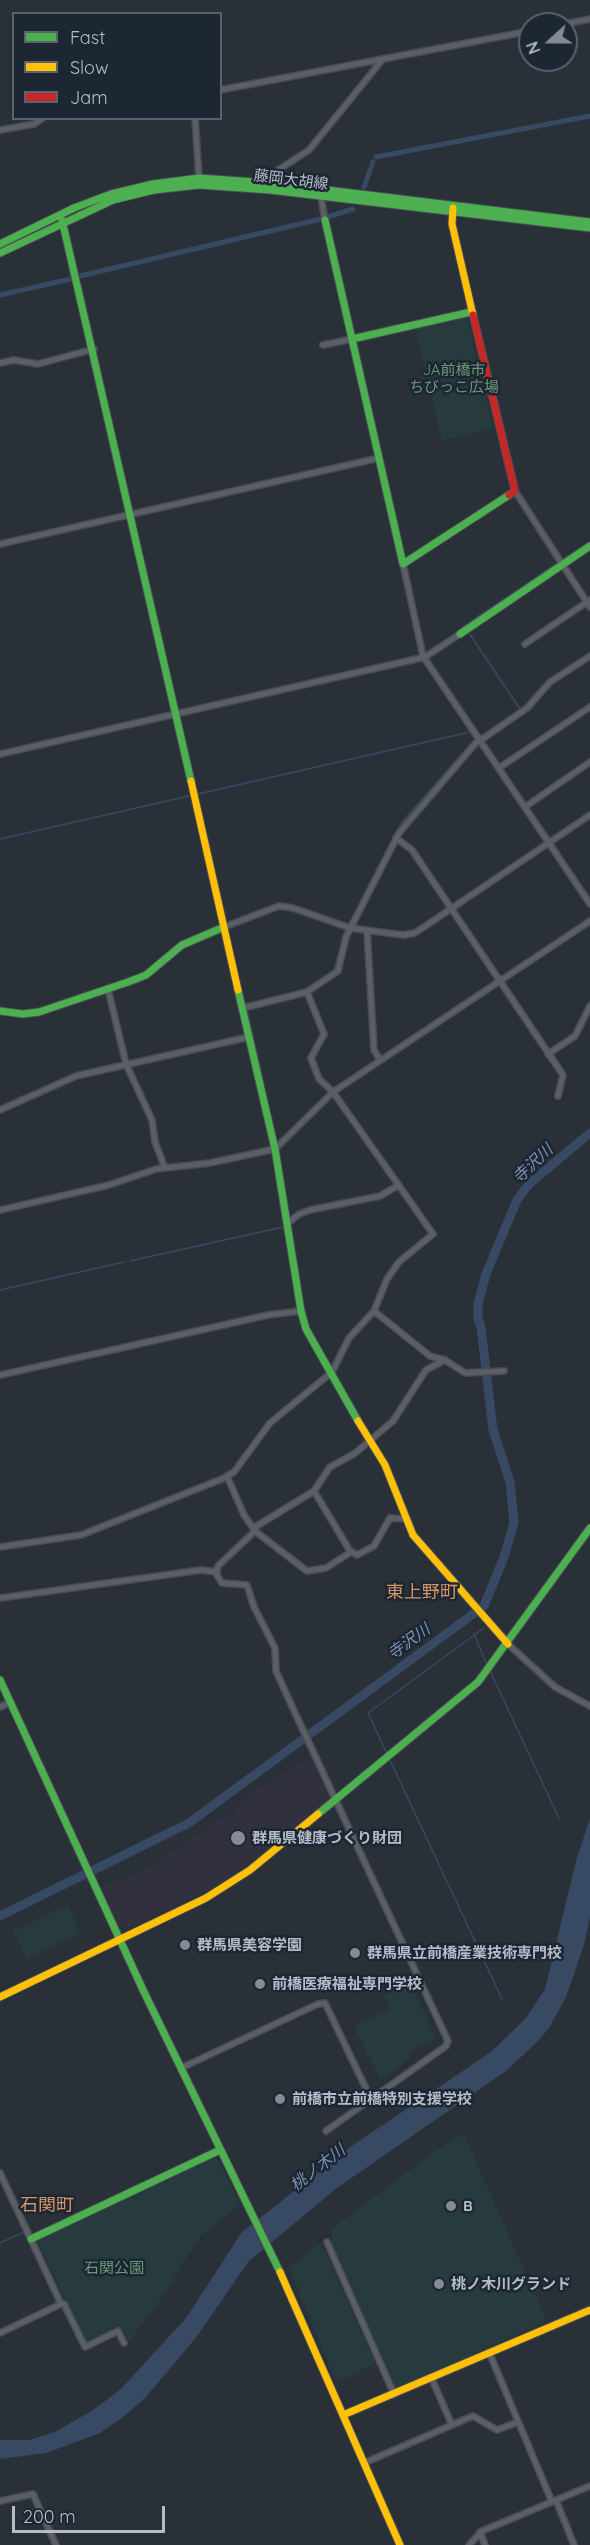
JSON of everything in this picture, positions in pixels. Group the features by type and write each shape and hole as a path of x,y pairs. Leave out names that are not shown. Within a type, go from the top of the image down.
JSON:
{"street":[{"path":"222,90 518,33"},
{"path":"270,183 272,174 309,150 383,59"},
{"path":"0,130 34,124 40,120"},
{"path":"195,120 199,178"},
{"name":"藤岡大胡線","path":"0,244 129,189 199,178 270,183 590,228"},
{"name":"藤岡大胡線","path":"0,253 62,218 113,200 177,187 222,186 590,222"},
{"path":"321,197 424,657 590,904"},
{"path":"453,209 452,224 471,312 515,491 589,603 525,644"},
{"path":"62,218 94,349 275,1149 301,1311 313,1345 395,1485 406,1519 418,1542 508,1644 555,1687 590,1706"},
{"path":"324,345 471,312"},
{"path":"0,363 14,360 38,364 94,349"},
{"path":"0,544 380,458"},
{"path":"403,564 515,491"},
{"path":"0,754 176,716 424,657 590,546"},
{"path":"243,1008 307,992 338,971 350,928 396,838 408,820 480,739 527,708 550,682 590,656"},
{"path":"499,768 590,707"},
{"path":"525,807 590,762"},
{"path":"0,1011 23,1014 39,1012 146,975 182,945 279,906 292,908 350,928 403,935 415,933 590,815"},
{"path":"396,838 412,850 564,1078 558,1096"},
{"path":"0,1210 109,1185 165,1167 210,1162 275,1149 333,1092 590,921"},
{"path":"367,930 374,1050 380,1060"},
{"path":"108,989 126,1064 152,1120 155,1142 165,1167"},
{"path":"0,1546 81,1535 227,1476 240,1464 270,1423 330,1375 349,1338 374,1311 387,1280 399,1262 433,1234 333,1092 319,1079 311,1058 324,1034 307,992"},
{"path":"548,1054 577,1035 590,1006"},
{"path":"0,1110 63,1081 126,1064 249,1037"},
{"path":"287,1224 310,1210 380,1196 399,1185"},
{"path":"0,1376 268,1315 301,1311"},
{"path":"374,1311 430,1356 445,1360 473,1375 501,1372"},
{"path":"215,1572 255,1532 255,1527 314,1491 330,1467 347,1459 400,1413 426,1370 445,1360"},
{"path":"227,1476 244,1515 255,1532 308,1571 326,1568 351,1552"},
{"path":"314,1491 351,1552 357,1555 374,1546 390,1518 406,1519"},
{"path":"0,1997 121,1941 229,1884 336,1802 465,1695 486,1674 590,1528"},
{"path":"0,1598 201,1570 215,1572 222,1583 247,1585 254,1607 275,1648 276,1671 448,2041 447,2045 326,2131"},
{"path":"0,1680 181,2068 273,2257 400,2545"},
{"path":"0,1707 11,1702"},
{"path":"181,2068 318,2004 325,2003 371,2099"},
{"path":"31,2239 188,2169 220,2150"},
{"path":"0,2173 61,2304 64,2304 85,2347 118,2331 124,2343"},
{"path":"327,2242 394,2394"},
{"path":"0,2333 61,2304"},
{"path":"343,2415 590,2310"},
{"path":"489,2352 574,2545"},
{"path":"431,2377 452,2425"},
{"path":"364,2463 475,2415 497,2430 518,2422"},
{"path":"469,2545 480,2532 590,2486"},
{"path":"0,2501 33,2494 56,2545"},
{"path":"480,2532 485,2545"}],"shaded area":[{"name":"群馬県健康づくり財団","path":"312,1757 332,1799 264,1855 216,1886 129,1929 118,1928 100,1888 141,1872 225,1815 229,1820 238,1815 234,1808 265,1784"}],"green space":[{"name":"JA前橋市 ちびっこ広場","path":"468,318 493,429 442,441 415,329"},
{"path":"68,1905 81,1933 27,1959 13,1931"},
{"path":"410,1982 436,2038 415,2048 404,2064 381,2080 354,2027 391,2009 384,1995"},
{"name":"桃ノ木川グランド","path":"464,2134 547,2321 395,2389 392,2388 330,2248 333,2228 435,2151"},
{"name":"石関公園","path":"216,2156 240,2203 239,2206 200,2236 165,2294 129,2342 121,2328 86,2342 37,2241"},
{"path":"321,2243 375,2363 345,2379 335,2380 289,2268"}],"water":[{"path":"590,1818 590,1916 584,1945 566,1997 549,2028 538,2041 506,2071 337,2188 249,2261 195,2339 145,2398 123,2417 100,2433 46,2453 0,2459 0,2440 29,2440 55,2432 93,2410 121,2389 186,2318 242,2232 353,2145 491,2052 526,2018 545,1989 576,1861"}],"waterway":[{"path":"376,157 590,116"},
{"path":"364,187 373,162"},
{"path":"80,276 321,219 353,209"},
{"path":"0,295 75,278"},
{"path":"565,558 590,542"},
{"path":"464,626 557,563"},
{"path":"469,633 520,709 483,735"},
{"path":"198,794 470,732 475,739 402,822 397,832"},
{"path":"0,839 189,796"},
{"path":"348,925 354,916"},
{"path":"304,990 334,970 346,929"},
{"path":"246,1005 270,999"},
{"path":"247,1009 263,1081"},
{"name":"寺沢川","path":"0,1916 189,1823 484,1606 504,1557 514,1523 510,1482 493,1430 478,1304 486,1274 517,1200 529,1184 590,1133"},
{"path":"286,1198 290,1217"},
{"path":"130,1261 283,1227"},
{"path":"0,1290 124,1262"},
{"path":"387,1754 368,1713 484,1628"},
{"path":"474,1634 487,1665"},
{"path":"489,1669 559,1818"},
{"path":"389,1758 502,1999"},
{"path":"0,2243 24,2232"}],"traffic: fast":[{"path":"0,244 74,208 111,194 153,184 199,178 270,183 590,222"},
{"path":"0,253 113,200 154,190 199,185 270,190 590,228"},
{"path":"62,220 191,781"},
{"path":"325,220 403,564 509,495"},
{"path":"352,339 471,312"},
{"path":"460,634 590,546"},
{"path":"0,1011 23,1014 39,1012 128,982 146,975 182,945 224,927"},
{"path":"238,990 275,1149 301,1311 306,1329 358,1421"},
{"path":"318,1814 478,1682 590,1528"},
{"path":"0,1680 144,1992 280,2272"},
{"path":"31,2239 220,2150"}],"traffic: slow":[{"path":"453,208 452,224 473,315"},
{"path":"191,781 238,990"},
{"path":"358,1421 385,1465 413,1535 508,1644"},
{"path":"0,1997 206,1898 250,1870 318,1814"},
{"path":"280,2272 400,2545"},
{"path":"343,2415 590,2310"}],"traffic: jam":[{"path":"473,315 515,491 509,495"}],"place":[{"name":"群馬県健康づくり財団","path":"238,1838"},
{"name":"群馬県美容学園","path":"185,1945"},
{"name":"群馬県立前橋産業技術専門校","path":"355,1953"},
{"name":"前橋医療福祉専門学校","path":"260,1984"},
{"name":"前橋市立前橋特別支援学校","path":"280,2099"},
{"name":"B","path":"451,2206"},
{"name":"桃ノ木川グランド","path":"439,2284"}],"district":[{"name":"東上野町","path":"422,1593"},
{"name":"石関町","path":"47,2206"}],"water label":[{"name":"桃ノ木川","path":"318,2168"}]}
